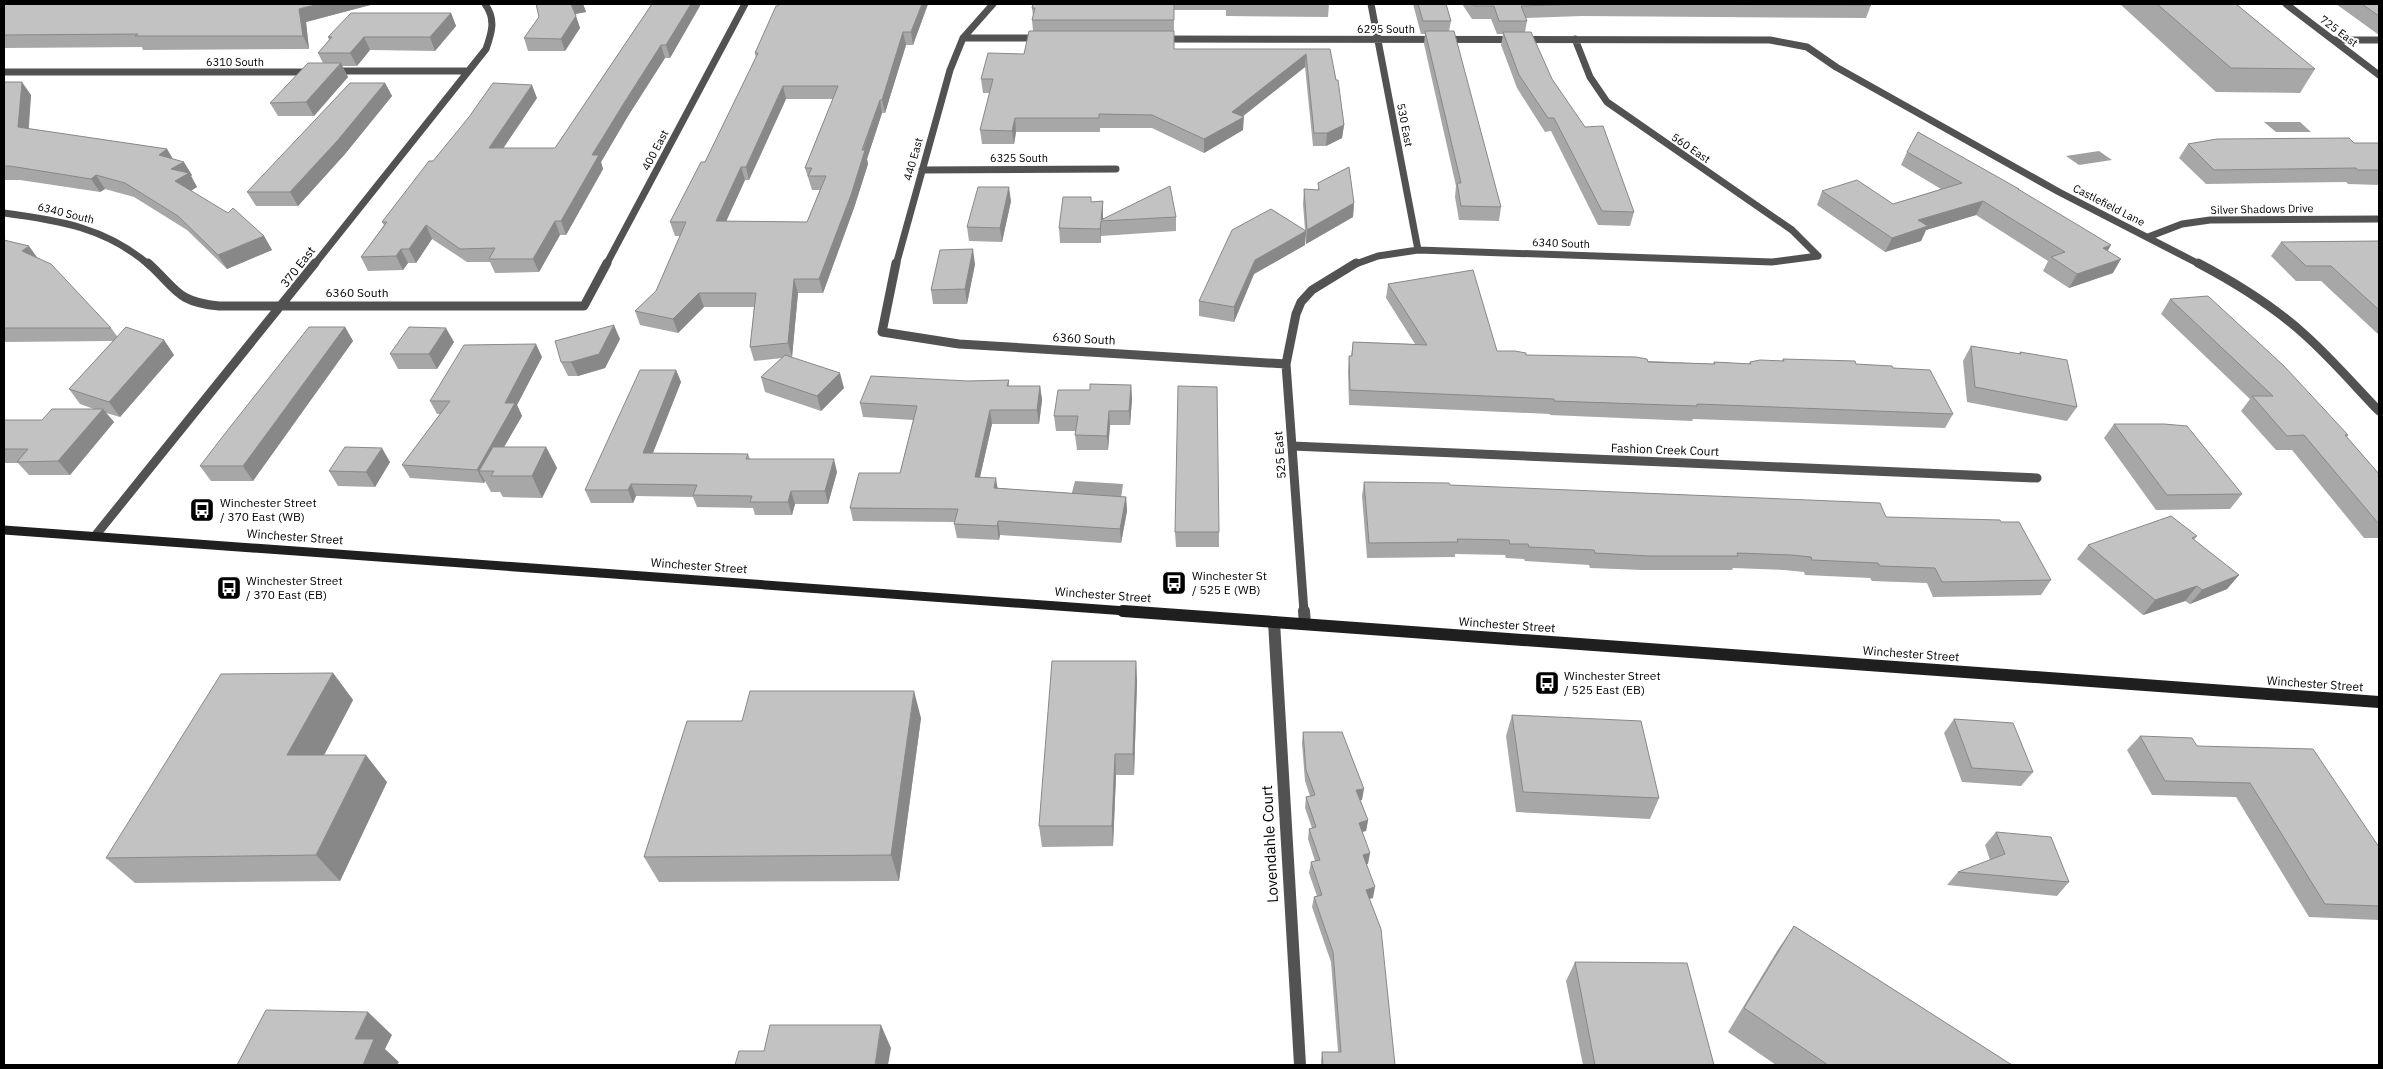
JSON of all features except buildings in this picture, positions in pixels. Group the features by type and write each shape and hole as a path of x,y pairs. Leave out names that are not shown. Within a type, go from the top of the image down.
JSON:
{"main road":[{"name":"Winchester Street","path":"4,530 2379,702"}],"street":[{"name":"370 East","path":"94,536 282,305 486,49 494,30 494,19 484,4"},
{"name":"400 East","path":"584,306 745,4"},
{"name":"440 East","path":"882,332 890,285 950,70 963,38 993,4"},
{"name":"530 East","path":"1371,4 1418,250"},
{"name":"725 East","path":"2286,4 2379,75"},
{"path":"963,38 1044,38"},
{"name":"6295 South","path":"1151,39 1770,40 1807,48"},
{"name":"560 East","path":"1575,39 1590,77 1607,102 1792,230 1818,256"},
{"path":"2334,40 2379,40"},
{"name":"Castlefield Lane","path":"1807,48 1861,81 2091,209 2148,237 2232,283 2276,310 2307,336 2379,411"},
{"name":"6310 South","path":"4,72 317,72"},
{"path":"327,72 467,72"},
{"name":"6325 South","path":"922,170 1116,169"},
{"name":"6340 South","path":"4,213 44,218 90,229 123,245 146,261"},
{"name":"Silver Shadows Drive","path":"2148,237 2182,224 2210,220 2379,219"},
{"name":"6340 South","path":"1312,290 1349,266 1378,256 1418,250 1772,262 1818,256"},
{"name":"6360 South","path":"146,261 162,277 171,290 198,304 219,306 584,306"},
{"name":"525 East","path":"1305,624 1286,364 1296,314 1301,302 1312,290"},
{"name":"6360 South","path":"882,332 959,344 1286,364"},
{"name":"Fashion Creek Court","path":"1292,446 2037,478"},
{"name":"Lovendahle Court","path":"1274,622 1300,1065"}],"shaded area":[{"path":"2264,122 2300,122 2311,132 2276,132"},
{"path":"2099,151 2112,160 2079,165 2066,156"},
{"path":"1075,481 1123,484 1121,499 1071,496"}],"place":[{"name":"Winchester Street / 370 East (WB)","path":"202,510"},
{"name":"Winchester St / 525 E (WB)","path":"1174,583"},
{"name":"Winchester Street / 370 East (EB)","path":"229,588"},
{"name":"Winchester Street / 525 East (EB)","path":"1547,683"}]}
